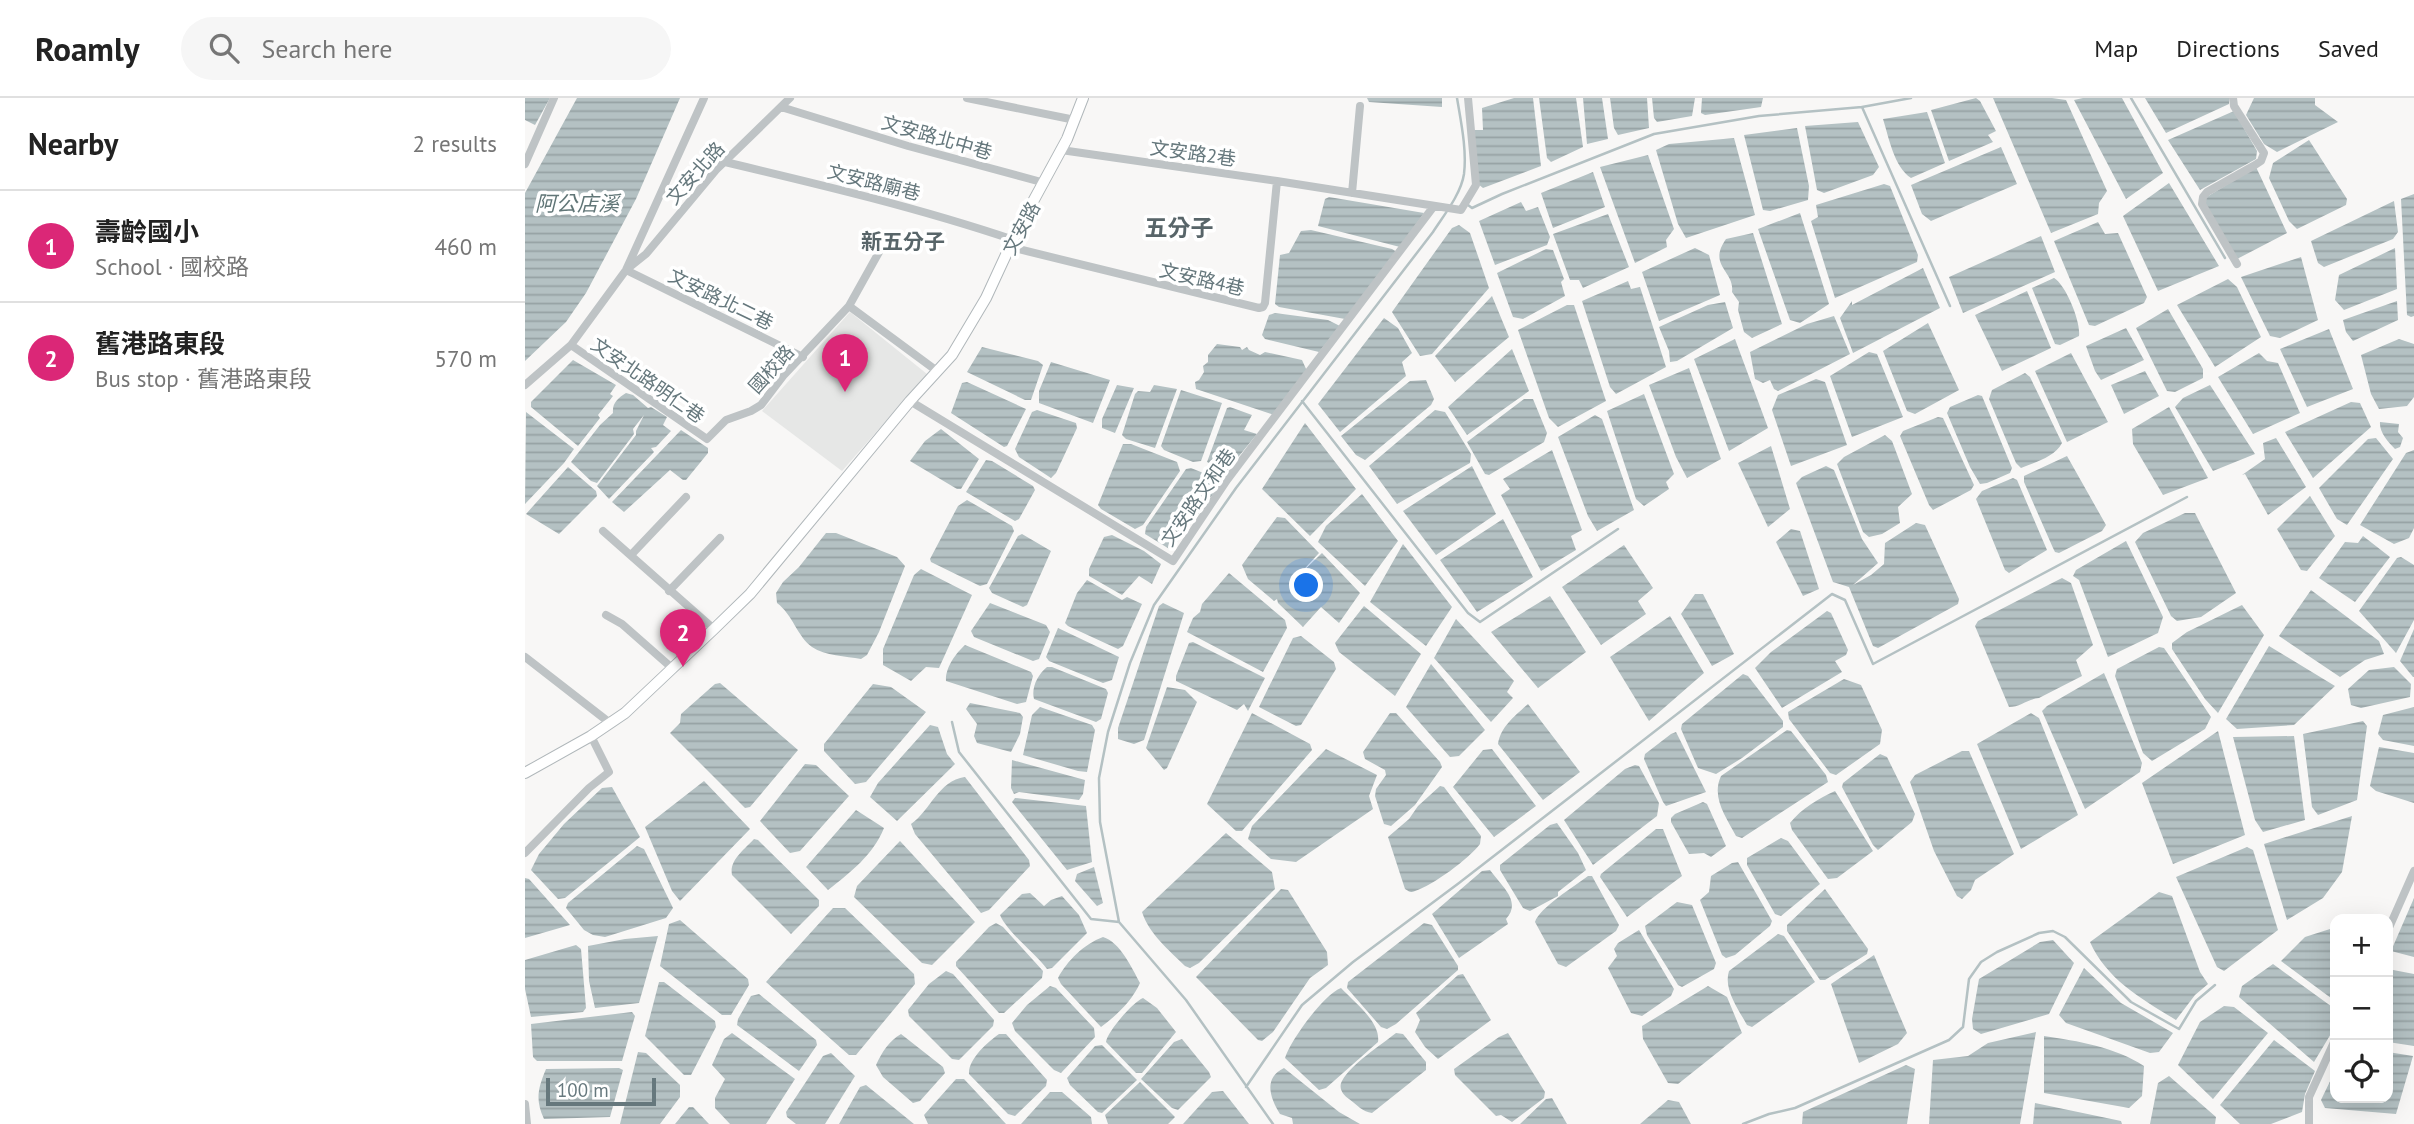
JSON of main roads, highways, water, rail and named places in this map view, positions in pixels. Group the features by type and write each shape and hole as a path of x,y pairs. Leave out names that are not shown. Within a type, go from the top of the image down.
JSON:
{"water":[{"path":"525,98 550,98 535,125 525,120"},
{"name":"阿公店溪","path":"577,98 680,98 636,199 586,293 566,322 525,361 525,193"},
{"path":"1367,98 1442,98 1442,107 1369,102"},
{"path":"1514,98 1533,98 1541,166 1483,188 1478,184 1472,130 1483,130 1482,108"},
{"path":"1539,98 1576,98 1583,147 1551,162 1547,158"},
{"path":"1583,98 1602,98 1608,139 1587,144"},
{"path":"1610,98 1647,98 1649,128 1618,135 1614,128"},
{"path":"1652,98 1695,98 1692,116 1657,122 1654,118"},
{"path":"1702,98 1763,98 1761,107 1705,115 1701,113"},
{"path":"1976,98 1996,131 1988,135 1993,142 1949,161 1931,110"},
{"path":"1993,98 2066,100 2107,191 2099,203 2098,214 2051,233"},
{"path":"2122,98 2163,173 2126,199 2074,100"},
{"path":"2145,98 2229,98 2229,104 2166,133"},
{"path":"2254,98 2315,98 2315,105 2338,122 2277,152 2264,144 2246,115"},
{"path":"2234,111 2257,151 2256,159 2200,190 2168,140"},
{"path":"1927,112 1945,163 1911,178 1896,160 1883,119"},
{"path":"1858,122 1879,167 1873,175 1824,193 1817,190 1805,126"},
{"path":"1797,128 1809,186 1808,200 1770,211 1763,210 1744,135"},
{"path":"1734,138 1755,215 1686,238 1678,224 1656,150 1669,144"},
{"path":"2309,140 2347,199 2346,205 2297,229 2289,221 2269,178 2273,163"},
{"path":"2001,147 2017,184 1931,221 1922,214 1911,185"},
{"path":"1648,155 1674,229 1666,240 1667,247 1635,263 1600,167"},
{"path":"2256,167 2287,233 2237,259 2200,201"},
{"path":"1593,172 1605,207 1553,228 1541,193"},
{"path":"2169,183 2219,266 2158,291 2123,216"},
{"path":"1884,184 1890,186 1918,255 1917,262 1835,298 1811,221 1818,217 1816,205"},
{"path":"2414,194 2414,316 2411,317 2407,315 2401,199"},
{"path":"1329,197 1424,213 1400,247 1318,226 1325,199"},
{"path":"2394,201 2398,232 2393,239 2324,267 2318,263 2311,241"},
{"path":"1521,202 1526,211 1538,207 1550,237 1547,245 1495,265 1479,221"},
{"path":"1800,213 1829,304 1800,323 1790,320 1758,229"},
{"path":"1608,214 1629,267 1583,288 1579,280 1570,280 1553,234"},
{"path":"2098,222 2105,234 2118,233 2147,297 2144,303 2095,326 2089,325 2054,241"},
{"path":"1459,225 1470,233 1489,288 1432,354 1420,356 1392,312 1452,228"},
{"path":"1311,230 1397,252 1345,319 1275,304 1280,255 1289,253 1301,231"},
{"path":"1753,233 1782,324 1752,338 1744,332 1738,310 1739,302 1732,292 1730,279 1719,256 1726,239"},
{"path":"2041,236 2055,272 1963,313 1949,277"},
{"path":"1695,248 1709,255 1720,295 1659,321 1642,272"},
{"path":"2395,248 2397,289 2344,310 2335,300 2339,275"},
{"path":"1546,249 1553,250 1564,279 1561,282 1565,296 1523,319 1513,317 1497,273"},
{"path":"2301,257 2318,320 2280,338 2270,336 2241,277"},
{"path":"1923,268 1940,308 1853,353 1840,318 1852,301 1852,305"},
{"path":"2054,278 2068,296 2079,330 2079,336 2060,345 2055,344 2032,288"},
{"path":"2228,279 2237,287 2261,337 2215,367 2177,305"},
{"path":"1628,281 1631,289 1640,287 1666,367 1616,394 1610,387 1582,301"},
{"path":"2027,291 2051,348 2002,371 1975,315"},
{"path":"1492,296 1509,337 1455,382 1435,356"},
{"path":"2397,301 2398,320 2353,341 2346,332 2343,320"},
{"path":"1725,302 1733,328 1677,361 1670,362 1669,351 1659,327 1708,305"},
{"path":"1567,305 1574,305 1606,401 1558,427 1549,418 1518,330"},
{"path":"2168,309 2203,369 2203,378 2175,392 2167,391 2136,328"},
{"path":"1275,313 1328,320 1340,326 1319,352 1265,339 1262,335 1269,315"},
{"path":"1834,316 1850,354 1778,391 1770,380 1763,383 1755,379 1750,352 1807,324"},
{"path":"1384,318 1398,328 1412,353 1402,362 1406,376 1340,432 1318,404"},
{"path":"1928,323 1959,390 1915,414 1907,411 1883,351"},
{"path":"2126,328 2144,360 2101,380 2086,346"},
{"path":"2329,329 2353,389 2307,407 2280,349"},
{"path":"1735,339 1768,428 1729,451 1694,359"},
{"path":"2399,339 2414,344 2414,397 2407,406 2379,409 2371,394 2361,355"},
{"path":"1217,344 1240,347 1242,350 1247,347 1260,355 1265,352 1302,360 1307,371 1274,415 1196,389 1195,382 1204,372 1203,366 1208,362 1208,355"},
{"path":"982,347 1038,361 1043,365 1031,400 1025,400 967,372"},
{"path":"1512,349 1529,391 1467,435 1448,407"},
{"path":"1869,352 1877,354 1903,417 1852,437 1830,376"},
{"path":"2071,353 2108,422 2067,442 2035,371"},
{"path":"2259,353 2267,361 2278,363 2300,413 2253,434 2218,377"},
{"path":"573,360 616,385 610,394 613,396 598,415 600,418 578,446 531,407 531,402"},
{"path":"1051,362 1110,380 1093,423 1039,403 1039,391"},
{"path":"1689,368 1721,459 1687,478 1676,457 1649,385"},
{"path":"2145,371 2159,396 2124,414 2111,385"},
{"path":"2025,373 2030,377 2062,443 2050,455 2021,468 2016,463 1989,399 1992,390"},
{"path":"1816,379 1825,382 1847,445 1791,466 1772,410 1778,395"},
{"path":"1426,380 1434,399 1431,405 1365,460 1356,455 1341,436 1410,381"},
{"path":"967,382 1026,409 1007,446 1004,447 951,413 962,383"},
{"path":"1117,385 1134,388 1115,433 1102,428 1102,419"},
{"path":"1154,385 1177,389 1155,448 1126,439 1122,435 1135,394 1138,391 1150,392"},
{"path":"2210,385 2255,454 2213,471 2175,407 2183,398"},
{"path":"1181,390 1222,403 1201,461 1193,462 1164,450 1161,446"},
{"path":"626,393 667,417 663,425 671,431 656,447 651,448 654,452 609,499 597,486 636,435 644,415 633,429 634,434 597,483 591,481 571,462 613,413 616,401"},
{"path":"1644,394 1674,474 1666,482 1669,489 1644,506 1636,499 1607,411"},
{"path":"1978,395 1982,396 2012,468 2010,473 1980,484 1947,413 1950,407"},
{"path":"1524,399 1533,399 1547,433 1544,442 1489,475 1485,474 1467,442"},
{"path":"2351,402 2360,403 2371,427 2313,478 2285,432"},
{"path":"2169,407 2208,478 2163,495 2133,444 2132,429"},
{"path":"1227,408 1252,415 1244,430 1257,434 1226,472 1207,462"},
{"path":"1037,410 1076,423 1077,428 1056,473 1051,478 1019,457 1015,449 1032,412"},
{"path":"1435,410 1445,412 1471,454 1470,463 1397,504 1369,466"},
{"path":"526,412 574,449 525,504"},
{"path":"1595,415 1602,419 1634,510 1597,531 1588,516 1558,437"},
{"path":"1938,417 1943,418 1974,485 1971,490 1933,510 1900,436 1903,431"},
{"path":"2380,422 2399,424 2398,432 2403,438 2400,447 2395,449 2387,440"},
{"path":"1305,423 1356,489 1310,536 1262,489"},
{"path":"941,429 979,459 961,489 910,461 925,441"},
{"path":"681,430 708,448 708,453 686,480 670,470 624,512 612,502"},
{"path":"1885,435 1892,441 1912,494 1898,507 1900,523 1882,534 1869,537 1863,532 1837,464 1844,457"},
{"path":"2276,438 2306,487 2268,515 2245,474 2242,475 2265,459 2263,443"},
{"path":"2376,438 2393,459 2347,525 2337,519 2319,488 2368,439"},
{"path":"1123,444 1131,444 1177,462 1180,471 1143,525 1135,529 1098,505"},
{"path":"1771,446 1790,509 1768,527 1738,463"},
{"path":"1552,450 1582,530 1571,536 1576,550 1541,571 1501,495 1510,489 1503,479"},
{"path":"2414,450 2414,528 2409,538 2394,544 2360,525 2406,453"},
{"path":"2067,456 2106,525 2102,531 2059,553 2053,548 2024,482 2024,476"},
{"path":"986,460 1033,486 1035,490 1019,519 1015,521 966,492"},
{"path":"1472,466 1496,514 1436,555 1403,511"},
{"path":"1826,466 1834,470 1862,539 1878,563 1853,585 1884,564 1885,543 1916,523 1925,525 1959,599 1958,604 1878,648 1873,646 1849,587 1833,582 1796,483 1802,477"},
{"path":"568,467 596,491 597,496 559,534 526,514"},
{"path":"1191,468 1223,481 1171,550 1145,534 1146,527 1186,469"},
{"path":"2013,478 2017,480 2047,550 2009,573 2005,570 1976,499 1982,491"},
{"path":"1362,494 1398,541 1365,586 1318,542 1326,526"},
{"path":"2310,496 2335,536 2307,571 2301,570 2277,529"},
{"path":"967,500 1012,526 1014,531 987,584 980,586 931,562 930,559 958,506"},
{"path":"2185,513 2195,513 2236,593 2201,617 2177,621 2171,616 2135,542 2143,533"},
{"path":"1277,517 1285,518 1319,553 1297,577 1322,553 1360,593 1339,623 1321,607 1303,627 1277,599 1274,601 1248,579 1242,565"},
{"path":"1503,519 1533,577 1477,612 1440,560"},
{"path":"1791,529 1800,531 1819,589 1803,596 1776,542"},
{"path":"826,533 836,533 897,557 905,566 879,632 867,655 861,659 829,654 812,647 777,603 776,593 783,582 799,567"},
{"path":"1022,534 1051,551 1027,605 1023,607 992,593 989,588 1018,536"},
{"path":"1112,535 1144,551 1161,564 1152,584 1139,576 1122,595 1089,576 1089,569 1104,537"},
{"path":"2363,536 2390,557 2355,602 2319,578 2345,542 2358,543"},
{"path":"2126,541 2163,617 2158,633 2108,657 2079,580 2073,576 2076,570"},
{"path":"1403,544 1452,607 1426,646 1370,602"},
{"path":"1624,545 1653,588 1638,601 1646,614 1601,645 1562,587"},
{"path":"2401,557 2414,565 2414,620 2396,653 2359,611 2397,558"},
{"path":"921,569 972,595 939,668 926,667 911,681 883,665 883,649 914,575"},
{"path":"1229,573 1285,620 1287,628 1263,672 1187,632 1202,604"},
{"path":"2062,578 2071,583 2093,645 2076,660 2082,676 2039,698 2009,707 1975,626 1978,621"},
{"path":"1087,580 1122,600 1127,597 1142,604 1123,646 1118,649 1065,623 1077,593"},
{"path":"2311,590 2379,641 2384,654 2365,660 2340,677 2279,636"},
{"path":"1695,594 1703,594 1734,654 1712,666 1681,614"},
{"path":"1550,596 1586,652 1538,688 1491,632"},
{"path":"990,603 1046,625 1050,632 1039,659 1033,661 974,637 971,631"},
{"path":"1163,603 1184,613 1144,740 1134,744 1118,739 1118,728 1159,606"},
{"path":"2242,605 2264,635 2218,713 2205,699 2172,649 2172,643 2187,632"},
{"path":"1364,606 1421,654 1395,696 1339,652 1335,643"},
{"path":"1827,611 1831,613 1848,650 1846,655 1835,661 1842,672 1782,708 1755,668 1771,652"},
{"path":"1670,616 1704,673 1649,721 1610,657"},
{"path":"1456,619 1514,681 1507,692 1513,698 1491,722 1434,658"},
{"path":"1058,628 1119,657 1112,680 1103,683 1049,661 1046,657"},
{"path":"2414,629 2414,677 2413,677 2400,661"},
{"path":"1301,636 1334,662 1336,669 1301,725 1296,726 1259,707 1293,638"},
{"path":"1193,642 1265,678 1248,711 1244,704 1237,710 1176,681 1189,643"},
{"path":"965,645 1031,672 1033,676 1026,702 1017,704 946,681 952,661"},
{"path":"2269,646 2335,686 2294,725 2237,729 2226,719"},
{"path":"2159,647 2164,648 2211,717 2205,729 2152,761 2143,753 2115,676 2117,669"},
{"path":"1431,664 1485,730 1459,756 1450,757 1406,707"},
{"path":"1047,667 1106,689 1108,693 1101,719 1096,722 1034,699 1036,682"},
{"path":"2394,667 2411,684 2410,697 2361,708 2351,705 2348,689 2369,670"},
{"path":"2104,673 2142,763 2140,772 2085,809 2042,711"},
{"path":"1743,674 1748,676 1783,721 1783,727 1716,774 1698,768 1681,729 1682,724"},
{"path":"1844,679 1861,685 1882,730 1880,744 1836,775 1830,773 1789,719 1788,712"},
{"path":"720,683 798,750 750,807 745,808 670,733 680,723 681,714 715,684"},
{"path":"873,684 891,687 926,712 866,782 855,784 824,751 824,744"},
{"path":"1167,687 1185,690 1197,702 1164,770 1146,748"},
{"path":"970,703 1020,713 1023,717 1020,734 1011,752 977,743 974,736 977,724 966,709"},
{"path":"1528,704 1580,772 1543,800 1498,744 1505,727"},
{"path":"1040,707 1092,725 1095,730 1087,772 1023,755 1032,715"},
{"path":"2414,707 2414,746 2383,740 2378,734 2383,715"},
{"path":"1252,713 1310,744 1312,750 1242,831 1236,831 1207,804"},
{"path":"1390,713 1396,713 1442,767 1415,805 1391,826 1384,824 1375,796 1376,789 1386,775 1385,770 1365,759 1363,752"},
{"path":"2031,713 2039,718 2078,815 2021,849 1977,744"},
{"path":"2363,721 2367,726 2357,800 2318,815 2312,807 2303,734"},
{"path":"930,725 938,727 947,754 955,764 897,821 870,797 878,783"},
{"path":"1787,730 1791,731 1826,775 1828,782 1742,838 1736,836 1719,799 1718,784 1721,776"},
{"path":"2218,731 2245,835 2173,864 2142,783"},
{"path":"1676,732 1706,792 1666,806 1644,759 1645,754"},
{"path":"2294,736 2305,820 2263,832 2255,820 2233,737"},
{"path":"2379,747 2414,753 2414,803 2376,791 2370,786"},
{"path":"1326,749 1377,775 1369,796 1373,809 1296,862 1271,859 1248,839 1252,826"},
{"path":"1492,749 1536,806 1494,837 1453,787 1483,750"},
{"path":"1962,751 1969,751 2014,854 1975,880 1971,890 1962,899 1957,896 1934,851 1910,782 1915,775"},
{"path":"1880,754 1887,757 1915,814 1912,822 1878,850 1842,787 1843,783"},
{"path":"1012,760 1085,780 1083,794 1079,800 1019,792 1014,794 1011,788"},
{"path":"805,764 816,765 849,796 800,851 790,853 760,821"},
{"path":"1639,766 1659,803 1657,816 1593,865 1564,820 1625,769"},
{"path":"965,777 1029,860 1030,866 989,910 981,913 915,834 911,824 941,790"},
{"path":"704,781 750,829 680,901 672,891 645,827"},
{"path":"1440,786 1444,787 1481,836 1480,844 1460,864 1440,878 1410,892 1405,889 1388,837"},
{"path":"612,787 640,837 565,898 558,899 531,870 539,854 564,824 602,788"},
{"path":"1835,791 1873,851 1837,878 1828,879 1792,830 1790,823 1811,804"},
{"path":"1015,798 1086,806 1092,862 1067,870 1012,802"},
{"path":"1703,802 1707,804 1726,846 1711,857 1704,853 1689,854 1671,822 1675,814"},
{"path":"856,810 884,828 868,855 828,890 806,867"},
{"path":"2352,816 2342,872 2323,898 2287,920 2264,844"},
{"path":"1557,823 1578,853 1586,870 1558,892 1558,896 1530,911 1523,908 1500,870 1500,865 1550,825"},
{"path":"1656,829 1663,829 1682,876 1627,917 1600,877"},
{"path":"1226,833 1272,872 1275,889 1199,963 1190,968 1160,941 1142,912"},
{"path":"1781,838 1788,841 1820,884 1781,916 1775,914 1747,865 1747,858"},
{"path":"754,839 819,900 819,906 791,934 732,875 735,860"},
{"path":"900,841 975,922 932,965 922,963 854,897 857,886"},
{"path":"637,846 644,849 673,908 666,918 605,937 584,930 566,908 568,903"},
{"path":"2247,847 2253,850 2278,930 2224,971 2217,967 2176,877"},
{"path":"1738,862 1772,921 1770,926 1735,955 1726,958 1722,955 1700,900 1709,892 1711,876"},
{"path":"1094,867 1103,903 1097,906 1075,881 1077,874"},
{"path":"1490,870 1511,900 1512,906 1506,919 1508,924 1459,958 1432,914 1482,871"},
{"path":"1588,876 1592,876 1619,925 1616,931 1566,967 1558,964 1535,922 1550,904"},
{"path":"525,878 529,879 570,925 525,938"},
{"path":"1281,889 1288,890 1327,952 1328,965 1310,978 1273,1032 1262,1041 1196,977"},
{"path":"1825,889 1868,949 1867,954 1825,980 1820,980 1787,931 1787,925"},
{"path":"2159,892 2172,896 2200,972 2208,984 2195,995 2176,1020 2138,996 2116,978 2090,942"},
{"path":"1030,893 1044,906 1062,896 1079,915 1087,933 1052,968 1047,969 1009,929 1000,915 1022,894"},
{"path":"2414,898 2414,957 2393,952"},
{"path":"1677,902 1692,905 1716,963 1714,969 1682,987 1678,985 1647,935 1645,926"},
{"path":"833,908 845,908 914,974 915,984 856,1055 849,1055 766,982"},
{"path":"680,920 748,979 749,985 731,1015 722,1015 660,966 669,924"},
{"path":"996,923 1003,927 1043,971 1042,978 1004,1013 999,1013 956,966 956,962"},
{"path":"1424,923 1432,925 1458,970 1396,1024 1387,1029 1381,1027 1347,988 1348,982"},
{"path":"2330,929 2330,997 2281,961 2305,937"},
{"path":"1639,930 1674,989 1671,996 1642,1016 1631,1013 1608,968 1617,956 1614,949 1618,943"},
{"path":"1778,934 1784,936 1815,982 1752,1027 1747,1025 1733,999 1728,985 1729,971"},
{"path":"658,936 639,1003 595,1008 589,981 588,946"},
{"path":"1103,937 1120,950 1140,983 1123,1008 1101,1027 1058,978 1077,954"},
{"path":"2053,940 2074,963 2049,1014 1981,1034 1973,1029 1972,1019 1979,979 2040,942"},
{"path":"576,945 581,949 586,1008 583,1012 531,1017 525,989 525,960"},
{"path":"1874,955 1907,1033 1898,1044 1859,1063 1831,984"},
{"path":"2273,964 2330,1005 2330,1035 2314,1062 2239,997 2242,986"},
{"path":"2084,968 2121,1003 2173,1033 2159,1052 2150,1053 2066,1023 2059,1015"},
{"path":"2393,970 2414,974 2414,1046 2393,1043"},
{"path":"946,971 953,974 994,1020 993,1026 959,1060 952,1059 909,1016 908,1010 929,984"},
{"path":"1463,974 1491,1020 1438,1059 1425,1047 1415,1032 1420,1020 1416,1013 1458,975"},
{"path":"659,982 664,982 715,1021 716,1027 691,1075 684,1075 645,1036"},
{"path":"1050,986 1056,988 1094,1028 1095,1037 1061,1073 1054,1070 1015,1031 1012,1023 1027,1005"},
{"path":"1708,986 1727,997 1742,1033 1678,1084 1668,1083 1643,1039 1642,1026"},
{"path":"1341,988 1371,1020 1378,1035 1378,1042 1326,1088 1319,1090 1285,1058 1309,1019 1326,999"},
{"path":"759,994 816,1040 817,1045 799,1071 737,1025 751,996"},
{"path":"1143,998 1157,1008 1176,1032 1142,1073 1136,1073 1106,1042 1121,1018"},
{"path":"2224,1006 2234,1007 2268,1033 2213,1099 2178,1065 2200,1022"},
{"path":"632,1012 635,1016 622,1061 537,1061 533,1057 531,1024"},
{"path":"2036,1032 2020,1124 1929,1124 1933,1060 1968,1056 1988,1043"},
{"path":"732,1033 795,1079 766,1124 730,1124 715,1108 715,1098 725,1079 712,1065 724,1039"},
{"path":"1396,1033 1403,1034 1426,1062 1426,1070 1372,1113 1360,1108 1345,1095 1341,1084 1359,1062"},
{"path":"1508,1033 1545,1092 1544,1098 1512,1122 1501,1115 1496,1116 1455,1075 1454,1069"},
{"path":"901,1034 943,1067 945,1073 920,1101 913,1103 883,1077 876,1065 886,1047"},
{"path":"999,1034 1006,1034 1047,1080 1046,1086 1015,1116 1008,1114 969,1074 975,1057"},
{"path":"2044,1036 2109,1049 2133,1059 2144,1066 2142,1096 2129,1108 2044,1093"},
{"path":"1182,1039 1211,1077 1178,1110 1172,1108 1141,1079 1174,1042"},
{"path":"2274,1040 2315,1071 2305,1094 2302,1112 2271,1124 2240,1124 2220,1105"},
{"path":"1102,1045 1137,1080 1102,1113 1070,1085 1067,1078 1095,1046"},
{"path":"638,1052 646,1053 680,1085 680,1097 660,1124 620,1124"},
{"path":"831,1053 855,1076 825,1124 796,1124 787,1117 786,1112 823,1056"},
{"path":"2393,1053 2413,1056 2396,1114 2325,1108 2321,1100 2330,1081 2330,1103 2393,1103"},
{"path":"1906,1065 1915,1069 1907,1124 1802,1124 1803,1112"},
{"path":"1284,1068 1339,1112 1360,1124 1293,1124 1292,1118 1280,1114 1270,1089 1273,1077"},
{"path":"546,1069 623,1070 610,1117 544,1119 539,1106 539,1094"},
{"path":"2169,1076 2216,1117 2215,1124 2150,1124 2158,1083"},
{"path":"956,1079 964,1079 1006,1124 928,1124 924,1115"},
{"path":"1140,1082 1175,1117 1168,1124 1108,1124 1105,1115"},
{"path":"866,1085 914,1124 839,1124 860,1087"},
{"path":"1223,1091 1249,1124 1183,1124 1212,1092"},
{"path":"1050,1092 1062,1092 1091,1117 1092,1124 1021,1124"},
{"path":"1552,1098 1567,1124 1520,1124 1546,1099"},
{"path":"1668,1100 1679,1102 1691,1124 1640,1124"},
{"path":"2035,1103 2121,1121 2122,1124 2033,1124"},
{"path":"689,1107 693,1107 709,1124 675,1124"}],"waterway":[{"path":"1273,1124 1186,1000 1119,922 1100,822 1099,778 1108,732 1130,663 1154,605 1236,488 1433,232 1456,197 1465,165 1457,98"},
{"path":"1468,205 1472,208 1654,134 1759,116 1862,107 1911,98"},
{"path":"2131,98 2225,258"},
{"path":"1862,107 1950,306"},
{"path":"1302,401 1468,613 1480,622 1618,529"},
{"path":"1246,1087 1302,1005 1353,962 1832,594 1845,600 1873,664 2187,497"},
{"path":"952,722 959,752 1091,919 1119,922"},
{"path":"1743,1124 1795,1108 1949,1040 1963,1027 1969,979 1981,962 2039,933 2053,931 2065,937 2131,1002 2179,1029 2196,1001 2215,985"}],"place":[{"name":"壽齡國小","path":"845,392"},
{"name":"舊港路東段","path":"683,667"}],"district":[{"name":"五分子","path":"1179,228"},
{"name":"新五分子","path":"903,242"}]}
